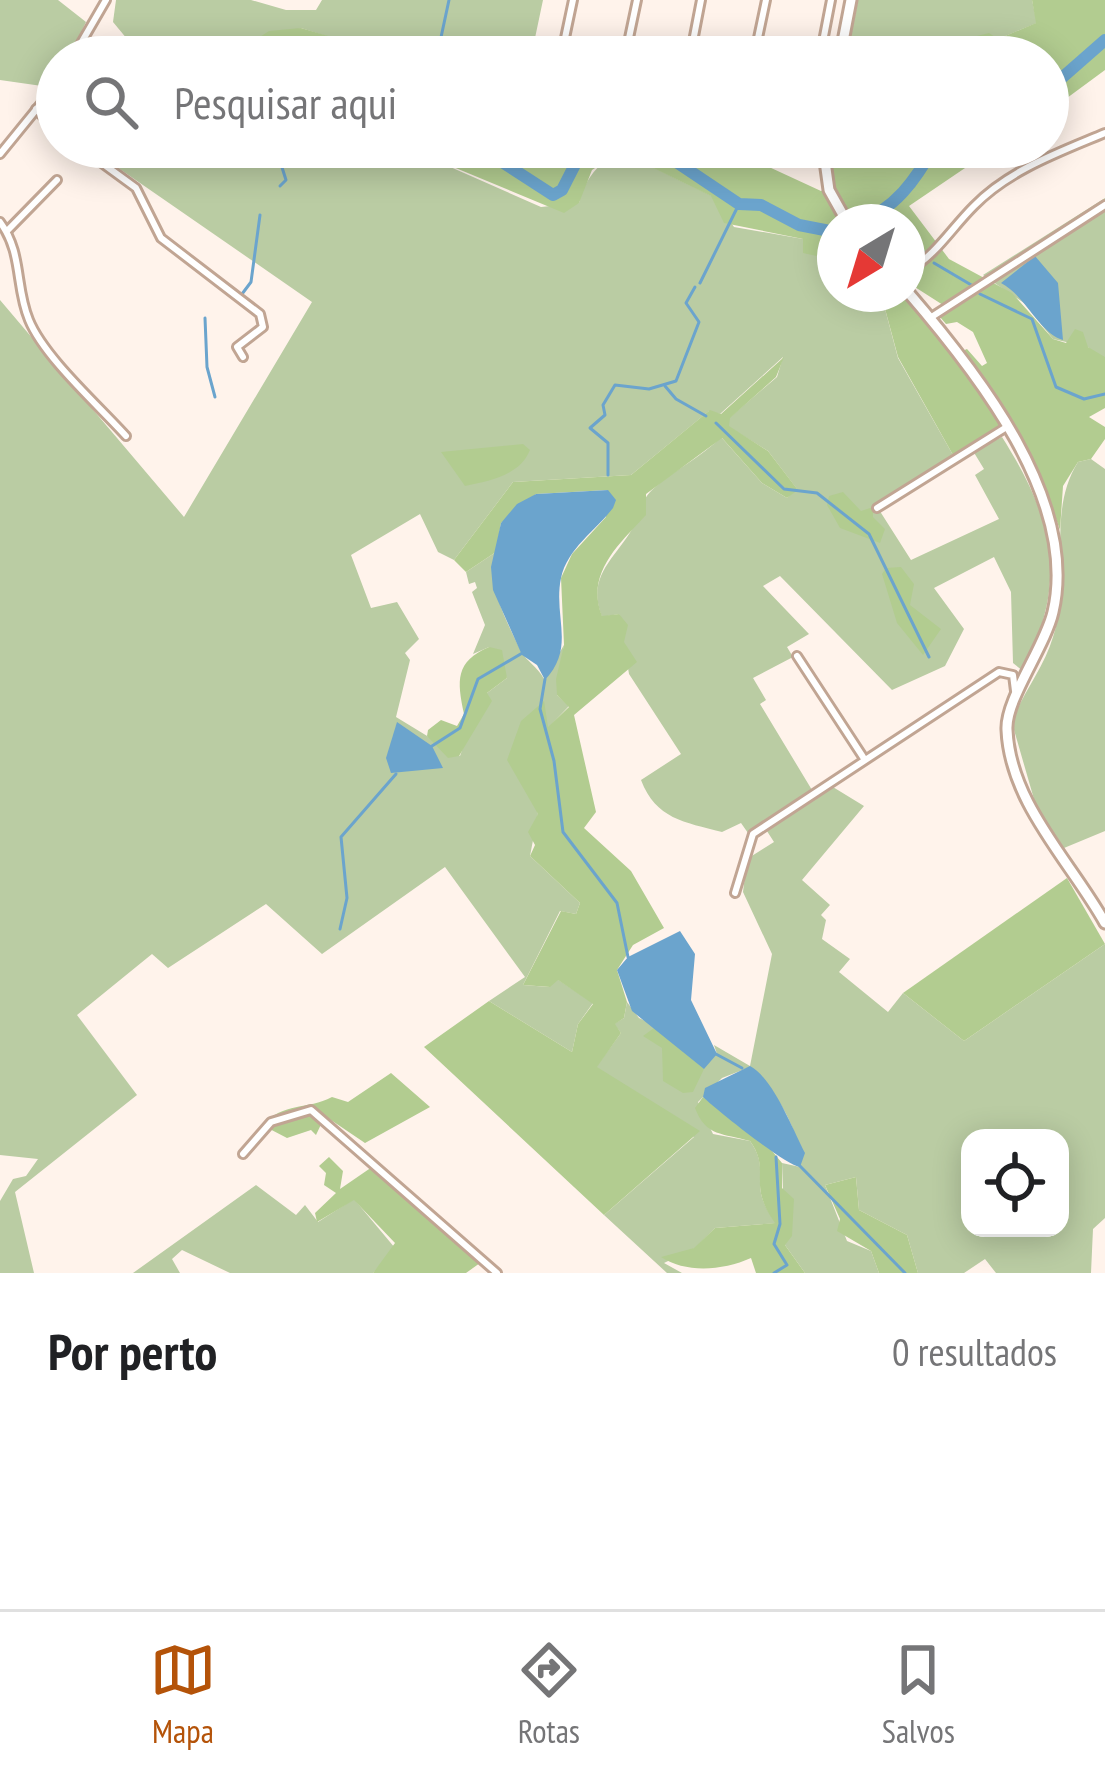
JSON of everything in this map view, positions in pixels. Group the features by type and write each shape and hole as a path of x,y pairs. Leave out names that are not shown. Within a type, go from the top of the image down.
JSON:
{"main road":[{"path":"844,36 851,0"},
{"path":"824,168 836,204"},
{"path":"925,312 1005,428 1049,513 1058,577 1047,637 1016,701 1007,732 1031,808 1105,923"}],"street":[{"path":"84,36 106,0"},
{"path":"565,36 573,0"},
{"path":"630,36 637,0"},
{"path":"694,36 701,0"},
{"path":"758,36 766,0"},
{"path":"824,36 831,0"},
{"path":"0,154 36,109"},
{"path":"1069,147 1105,133"},
{"path":"109,168 136,188 161,238 260,314 262,327 237,347 243,357"},
{"path":"925,258 943,245 973,207 1029,168"},
{"path":"7,231 57,180"},
{"path":"930,318 1105,205"},
{"path":"0,222 7,231 36,334 126,436"},
{"path":"877,508 1005,428"},
{"path":"797,656 862,757"},
{"path":"735,893 750,838 862,757 999,672 1013,675 1016,701"},
{"path":"243,1154 266,1125 311,1110 497,1273"}],"green space":[{"path":"0,0 58,0 86,22 79,36 36,36 36,85 0,80"},
{"path":"116,0 251,0 286,10 316,10 322,0 543,0 535,36 326,36 301,28 281,36 125,36 113,22"},
{"path":"858,0 1032,0 1037,23 1005,36 851,36"},
{"path":"1032,0 1105,0 1105,70 1069,97 1069,36 1005,36 1036,23"},
{"path":"301,28 328,36 261,36"},
{"path":"118,168 453,168 541,207 579,203 598,168 654,168 712,196 734,227 803,239 817,255 817,312 886,312 898,358 953,455 876,505 911,560 999,519 975,475 984,469 973,451 1002,437 1044,524 1050,579 1046,608 1023,671 1013,663 1011,592 994,557 934,588 964,629 945,666 892,690 780,576 763,586 809,634 787,647 793,657 753,678 766,700 760,704 812,790 748,833 741,823 722,832 684,821 663,811 647,793 641,780 681,754 629,674 619,614 602,617 598,589 600,577 649,494 721,437 762,483 787,498 797,489 768,451 729,427 729,418 777,377 783,357 720,414 709,411 631,475 513,482 454,560 438,552 420,514 351,555 371,608 397,602 419,639 405,653 410,660 396,717 460,756 487,693 507,678 489,647 473,654 485,625 472,592 477,588 475,582 469,584 466,572 496,552 493,575 504,615 523,655 544,679 564,645 557,695 569,706 547,729 543,703 518,742 538,814 530,856 580,903 576,914 560,911 523,985 549,987 557,979 593,1003 578,1024 572,1052 489,1001 525,977 445,867 322,954 266,904 168,968 152,954 77,1015 137,1095 15,1192 34,1273 0,1273 0,1201 13,1179 26,1176 38,1159 0,1155 0,300 184,517 312,302"},
{"path":"456,168 595,168 579,203 564,213"},
{"path":"653,168 771,168 821,191 832,187 831,168 965,168 912,204 817,204 817,256 803,253 803,239 724,223 711,196"},
{"path":"1105,198 1105,357 1100,358 1088,347 1053,339 1024,303 983,275"},
{"path":"925,227 949,259 1012,293 1053,339 1066,343 1075,329 1083,332 1088,347 1105,357 1105,408 1089,417 1105,427 1105,439 1091,459 1078,462 1063,486 1060,530 1044,485 1008,420 953,455 898,357 886,312 918,312 953,355 967,349 982,366 987,363 973,332 957,322 946,324 940,317 946,311 925,294"},
{"path":"784,357 776,377 730,418 729,426 768,451 798,490 787,498 762,483 722,438 646,494 646,515 608,561 598,587 602,616 619,614 628,625 624,642 637,662 574,715 596,812 584,828 631,871 664,928 633,945 617,970 627,1002 624,1018 615,1024 621,1033 597,1067 700,1131 604,1215 424,1047 489,1001 572,1052 578,1024 593,1004 558,980 550,987 523,985 561,911 576,914 580,903 530,856 535,845 528,832 538,814 507,760 521,721 544,701 548,727 569,707 557,695 556,679 564,645 561,578 572,554 606,517 608,490 536,494 501,523 496,552 466,572 454,560 513,482 631,475 710,410 721,414"},
{"path":"523,444 530,450 512,471 465,486 441,452"},
{"path":"1091,459 1105,469 1105,831 1064,848 1036,806 1012,723 1049,648 1058,615 1061,525 1068,482 1078,462"},
{"path":"843,492 861,511 873,507 873,517 885,529 880,543 840,528 827,505 829,496"},
{"path":"901,567 914,584 910,605 941,629 923,655 897,623 882,574 886,568"},
{"path":"489,647 502,650 507,678 487,693 492,701 459,756 448,758 427,736 428,730 441,720 457,726 464,714 461,673 470,659"},
{"path":"828,784 864,806 802,880 830,905 821,915 826,920 822,939 850,959 839,972 888,1012 903,993 964,1041 1105,944 1105,1218 1093,1229 1091,1273 996,1273 985,1259 964,1273 918,1273 907,1235 859,1210 856,1177 825,1185 847,1241 871,1251 879,1273 805,1273 785,1245 782,1163 800,1167 796,1139 778,1100 750,1067 722,1078 698,1102 713,1134 750,1141 759,1162 762,1197 776,1223 715,1228 695,1248 664,1263 682,1273 667,1273 604,1215 694,1137 596,1067 621,1033 614,1024 624,1018 627,1002 639,1018 717,1054 714,1045 750,1066 772,954 743,892 747,859 774,842 765,828"},
{"path":"1067,878 1105,944 964,1041 903,993"},
{"path":"654,1028 704,1069 693,1092 683,1093 663,1081 662,1048 643,1036"},
{"path":"391,1073 430,1107 365,1143 325,1116 316,1135 311,1130 287,1138 262,1125 287,1109 332,1097 348,1102"},
{"path":"703,1097 763,1140 782,1163 782,1188 794,1199 792,1236 785,1245 805,1273 756,1273 751,1258 704,1268 681,1266 661,1257 694,1248 715,1228 775,1223 762,1197 759,1161 750,1141 704,1124 695,1108"},
{"path":"329,1157 343,1171 340,1189 372,1167 480,1263 466,1273 373,1273 395,1243 354,1200 317,1222 315,1213 336,1193 324,1185 326,1173 319,1166"},
{"path":"856,1177 859,1210 907,1235 918,1273 879,1273 871,1251 837,1231 840,1219 825,1185"},
{"path":"256,1185 296,1215 305,1205 318,1222 354,1199 395,1248 373,1273 230,1273 182,1250 172,1259 180,1273 133,1273"}],"water":[{"path":"1035,256 1058,283 1063,340 1001,283"},
{"path":"608,490 616,500 613,508 564,568 559,592 562,644 545,680 537,665 522,655 493,590 491,567 501,523 517,504 536,494"},
{"path":"397,722 432,746 443,768 391,773 386,758"},
{"path":"680,931 695,954 691,1000 717,1054 704,1069 632,1011 617,970 628,957"},
{"path":"750,1066 767,1081 805,1153 800,1167 766,1147 703,1097 705,1088"}],"waterway":[{"path":"441,36 449,0"},
{"path":"1069,72 1105,40"},
{"path":"280,186 286,180 282,168"},
{"path":"511,168 553,195 562,190 573,168"},
{"path":"685,168 739,204 761,205 799,225 817,228"},
{"path":"890,204 922,168"},
{"path":"700,283 739,204"},
{"path":"242,294 251,282 260,215"},
{"path":"934,263 973,286"},
{"path":"608,475 608,443 590,428 605,415 603,405 615,385 649,389 676,381 699,322 686,303 695,287"},
{"path":"980,294 1032,319 1056,387 1084,399 1105,394"},
{"path":"205,318 207,367 215,397"},
{"path":"665,386 676,399 706,416"},
{"path":"716,423 784,489 817,493 869,534 929,657"},
{"path":"432,746 460,728 478,679 524,652"},
{"path":"545,679 540,709 554,761 563,832 617,903 628,957"},
{"path":"340,929 347,898 341,837 396,774"},
{"path":"714,1053 742,1068"},
{"path":"774,1273 787,1265 774,1244 780,1224 776,1157"},
{"path":"799,1165 905,1273"}]}
